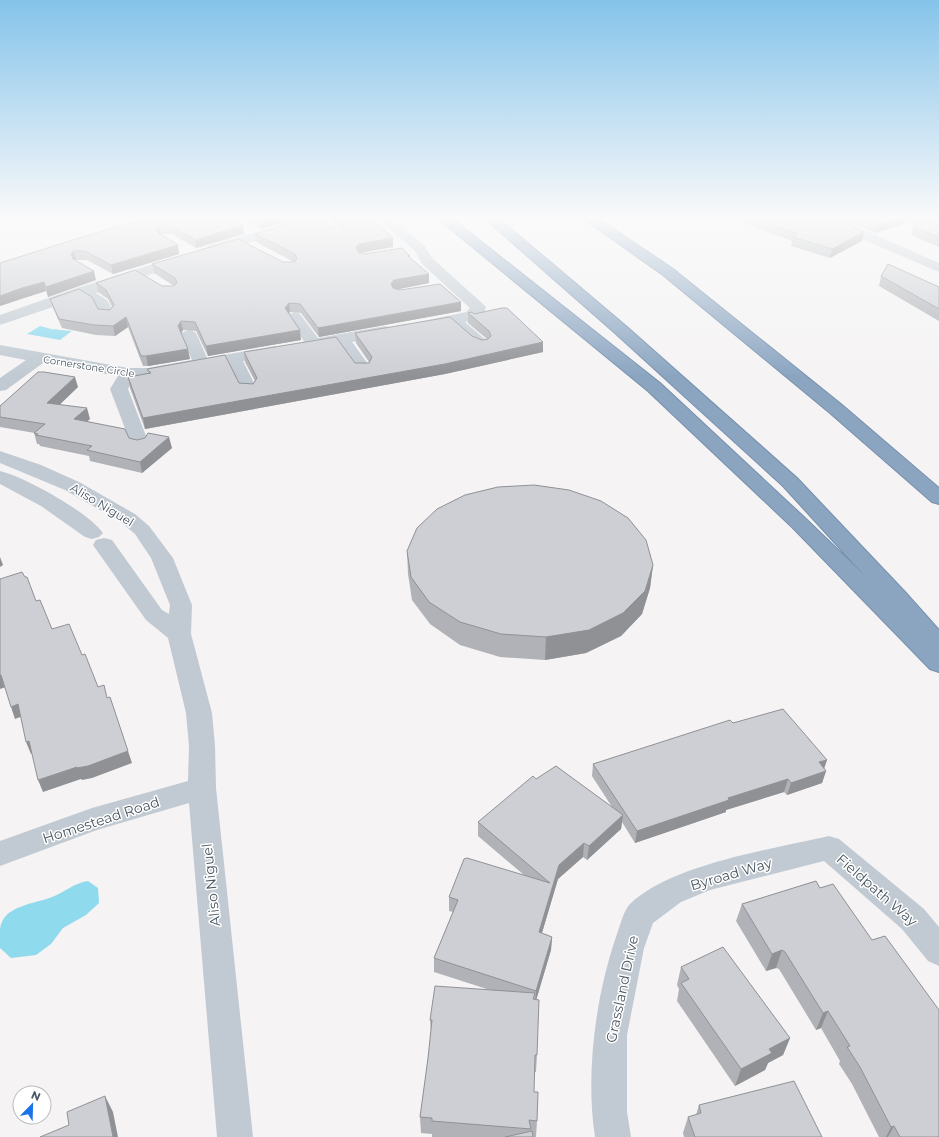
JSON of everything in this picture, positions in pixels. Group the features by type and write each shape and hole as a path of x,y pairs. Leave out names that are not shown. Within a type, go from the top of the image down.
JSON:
{"highway":[{"path":"508,270 654,387 799,523 939,663"},
{"path":"551,270 615,325 790,482 897,596 939,646"},
{"path":"665,270 836,409 939,498"}],"street":[{"path":"0,320 82,291 106,278 144,270"},
{"name":"Cornerstone Circle","path":"0,350 128,373 148,373 454,320 471,316 477,312 478,307 446,286 434,270"},
{"path":"138,272 157,284"},
{"path":"82,291 102,303 107,315"},
{"path":"0,302 18,313"},
{"path":"295,317 314,344"},
{"path":"454,320 482,344"},
{"path":"189,335 202,364"},
{"path":"342,339 363,368"},
{"name":"Cornerstone Circle","path":"0,386 38,358"},
{"path":"233,358 248,389"},
{"path":"128,373 119,389 140,444"},
{"name":"Aliso Niguel","path":"0,457 34,469 72,486 128,518 142,530 162,558 181,605 179,634 199,713 202,746 202,788 235,1137"},
{"path":"6,479 34,469"},
{"name":"Aliso Niguel","path":"6,479 54,504 98,539 154,615 179,634"},
{"name":"Homestead Road","path":"0,854 92,820 202,788"},
{"name":"Byroad Way","path":"640,914 670,893 706,878 829,848"},
{"name":"Fieldpath Way","path":"829,848 913,919 939,951"},
{"name":"Grassland Drive","path":"613,1137 608,1112 610,1035 628,948 640,914"}],"water":[{"path":"40,326 51,329 72,331 60,340 27,334"},
{"path":"88,881 98,888 99,903 86,915 63,928 51,944 36,955 11,958 0,948 0,929 2,921 13,910 52,897 78,884"}],"building":[{"path":"0,270 94,271 46,287 44,282 0,296"},
{"path":"135,270 162,286 173,286 177,283 175,278 162,270 424,270 429,274 394,280 391,284 393,288 400,290 440,284 461,302 318,328 300,304 289,303 285,308 300,330 206,346 195,322 181,321 178,326 188,349 141,356 126,317 113,326 94,325 59,319 50,299 79,289 92,297 98,309 110,310 114,305 106,290 96,283"},
{"path":"884,270 901,270 939,287 939,309 881,276"},
{"path":"507,308 543,342 445,364 143,418 128,377 151,373 147,369 225,355 239,383 253,384 257,378 244,352 336,337 355,363 369,363 372,357 355,333 450,317 472,336 482,340 488,339 491,336 489,331 468,313 472,312 474,314"},
{"path":"38,372 75,377 47,403 87,408 74,419 125,429 129,438 137,440 145,438 148,433 169,437 140,462 87,450 92,446 36,435 38,434 34,433 45,424 0,417 0,406"},
{"path":"534,485 569,490 601,501 628,518 646,540 653,565 645,591 623,613 589,630 546,637 501,634 460,622 429,602 411,577 407,551 417,528 437,509 465,495 498,487"},
{"path":"22,572 25,577 27,577 36,601 40,600 52,629 69,624 82,655 85,654 98,687 104,685 107,698 110,697 128,751 88,766 77,767 38,780 29,741 26,742 18,704 11,707 0,675 0,579"},
{"path":"783,709 827,760 819,762 826,771 791,783 788,779 728,798 729,800 637,831 593,764 730,720 733,723"},
{"path":"556,766 623,815 589,846 584,843 559,865 539,932 552,937 536,991 434,958 458,900 449,897 464,859 467,858 550,883 478,822 533,776 536,779"},
{"path":"816,881 820,888 833,884 872,940 885,936 939,1010 939,1137 900,1137 894,1126 891,1127 860,1067 847,1047 850,1046 828,1011 823,1013 785,952 782,950 772,954 742,904"},
{"path":"723,947 790,1038 769,1049 772,1053 741,1069 681,983 689,979 681,967"},
{"path":"435,986 535,993 533,999 539,1000 534,1092 538,1092 537,1121 529,1120 531,1129 432,1121 432,1118 420,1117 428,1058 432,1020 430,1020"},
{"path":"794,1081 822,1137 695,1137 688,1117 701,1113 699,1105"},
{"path":"105,1096 113,1137 40,1137 69,1125 67,1112"},
{"path":"532,1131 533,1137 505,1137"}]}
